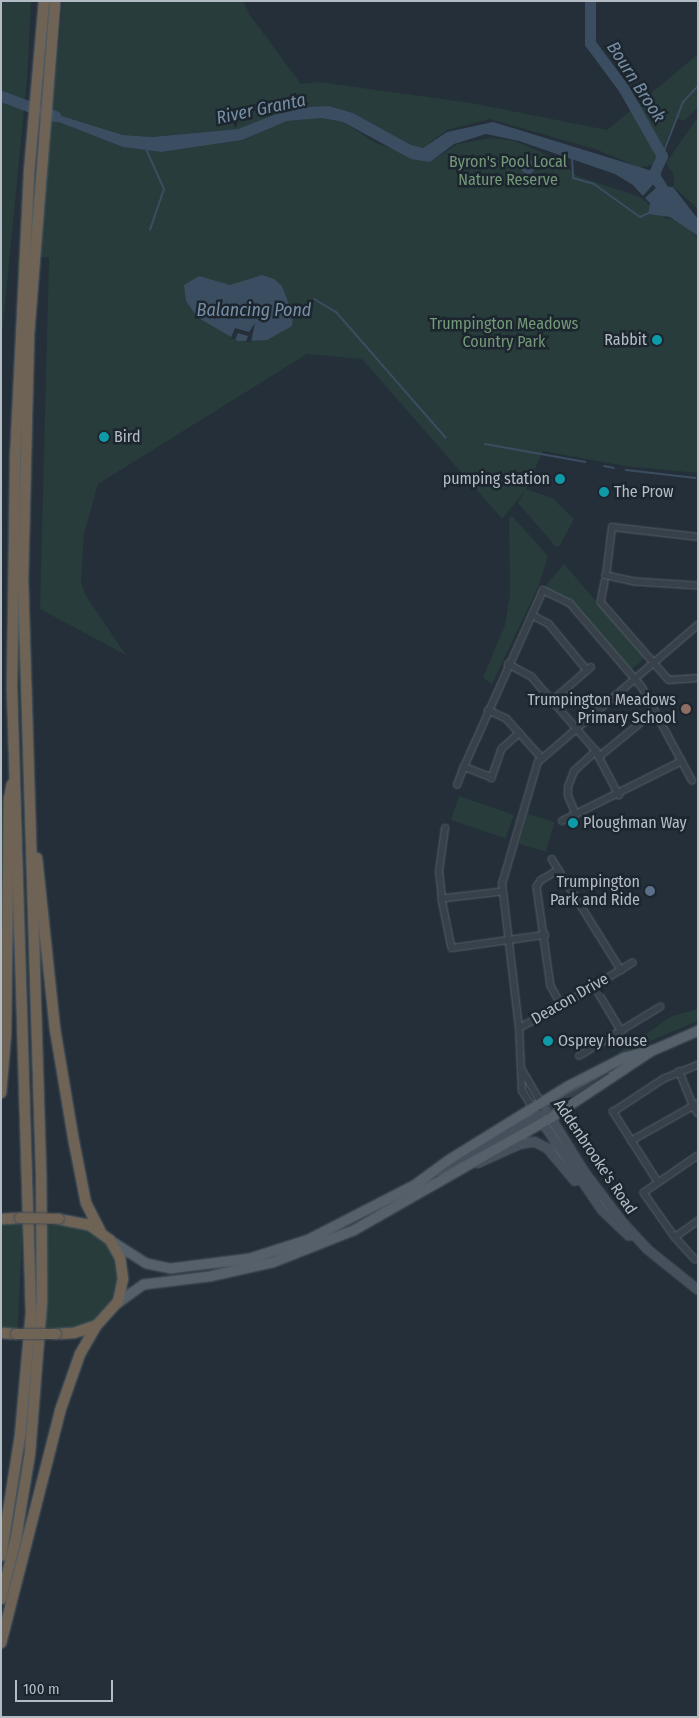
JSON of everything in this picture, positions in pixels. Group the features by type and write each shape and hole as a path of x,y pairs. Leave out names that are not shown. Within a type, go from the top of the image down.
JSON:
{"highway":[{"path":"1,1556 20,1436 31,1313 12,687 14,461 31,133 44,1"},
{"path":"1,1599 16,1538 30,1453 42,1300 41,1172 23,581 29,334 43,135 55,1"},
{"path":"1,1093 6,1034 9,799 15,771"},
{"path":"29,822 37,860 55,1029 76,1151 86,1202 100,1231"},
{"path":"1,1219 58,1218 80,1221 100,1231 110,1240 122,1269 118,1302 98,1325 80,1354 60,1411 1,1642"},
{"path":"1,1332 16,1334 74,1333 98,1325"}],"main road":[{"path":"110,1240 135,1258 156,1266 188,1267 227,1262 314,1236 415,1184 624,1057 652,1050 698,1030"},
{"path":"538,1108 636,1062 652,1050"},
{"path":"118,1302 143,1284 232,1272 293,1255 353,1230 455,1173 539,1119 538,1108"}],"street":[{"path":"698,537 612,527 606,576 635,582 698,586 698,581"},
{"path":"606,582 601,602 669,680 698,678"},
{"path":"457,785 508,664 543,590 570,603 635,679 655,711 692,780"},
{"path":"532,615 549,624 589,668 553,700"},
{"path":"538,1108 522,1091 519,1028 502,880 518,836 541,757 698,625"},
{"path":"508,664 527,673 553,700 600,756 619,795"},
{"path":"488,710 508,719 541,757"},
{"path":"600,756 655,711"},
{"path":"464,767 492,778 502,749 520,732"},
{"path":"576,815 568,796 568,787 574,770 596,751"},
{"path":"562,822 619,795 682,761"},
{"path":"445,828 441,848 442,900 452,948 544,935"},
{"name":"Deacon Drive","path":"552,859 621,970"},
{"path":"559,870 541,881 538,887 551,986 561,1004"},
{"path":"442,900 502,892"},
{"name":"Deacon Drive","path":"519,1028 595,987 632,963"},
{"path":"595,987 622,1032"},
{"path":"579,1056 622,1032 660,1007"},
{"path":"657,1181 614,1112 643,1091 679,1072 698,1065"},
{"path":"522,1069 538,1108"},
{"path":"679,1072 698,1113"},
{"path":"631,1141 695,1105"},
{"name":"Addenbrooke's Road","path":"538,1108 539,1119 602,1210 698,1290"},
{"name":"Addenbrooke's Road","path":"538,1108 599,1192 647,1249"},
{"path":"415,1184 539,1119"},
{"path":"455,1173 520,1144 535,1142 547,1148 602,1210"},
{"path":"695,1259 675,1237 644,1193 657,1181 698,1156"},
{"path":"675,1237 698,1221"}],"green space":[{"path":"1,1 31,1 27,80 1,345"},
{"path":"63,1 243,1 250,15 301,84 319,82 471,103 607,130 698,54 698,107 684,121 676,118 659,158 652,165 640,168 598,150 490,119 447,130 423,148 411,145 353,113 329,106 238,129 152,137 123,135 52,113"},
{"path":"698,117 698,209 674,187 674,175 666,163"},
{"name":"Trumpington Meadows Country Park","path":"322,118 343,122 376,143 430,162 457,144 492,138 515,141 561,161 577,176 640,197 665,218 676,220 687,227 698,239 698,473 625,466 543,451 526,489 552,498 574,519 559,547 555,546 518,503 524,492 502,519 362,359 307,354 98,484 84,534 81,581 86,596 126,655 40,609 49,258 41,257 51,119 123,147 161,152 242,140 287,121"},
{"path":"512,516 548,556 539,585 492,684 483,678 505,625 510,594 509,519"},
{"path":"564,564 645,658 631,670 571,601 543,589"},
{"path":"459,796 514,815 506,839 451,820"},
{"path":"528,814 555,822 546,852 519,844"},
{"path":"698,1009 698,1021 614,1056 672,1016"},
{"path":"1,1222 23,1223 17,1330 1,1329"},
{"path":"69,1224 90,1231 106,1245 113,1258 117,1279 112,1299 96,1320 77,1329 45,1330 46,1225"}],"water":[{"path":"329,106 353,113 411,145 423,148 447,132 493,122 662,174 643,196 633,185 615,174 519,141 486,134 454,144 430,162 411,159 343,122 322,118 287,121 242,140 161,152 123,147 51,119 52,113 123,135 152,137 238,129 292,108"},
{"path":"525,160 531,160 535,167 531,174 525,174 521,170 521,164"},
{"path":"658,186 663,191 663,186 673,187 698,219 698,236 670,217 648,214 650,203 645,198"},
{"name":"Balancing Pond","path":"262,275 274,279 282,286 293,315 292,326 267,340 238,341 197,317 186,301 184,285 199,276 230,285"}],"pier":[{"path":"255,323 251,342 246,342 248,336 238,333 235,340 231,338 235,328 249,332"}],"waterway":[{"name":"Bourn Brook","path":"590,1 590,43 624,89 662,156 652,177"},
{"path":"662,156 683,102 698,86"},
{"name":"River Granta","path":"1,96 55,116"},
{"path":"146,149 164,189 150,230"},
{"path":"572,156 573,178 594,184 640,217 649,213"},
{"name":"River Granta","path":"645,175 657,180 669,199"},
{"path":"314,299 336,312 446,438"},
{"path":"485,444 585,462"},
{"path":"604,466 614,468"},
{"path":"626,470 696,478"}],"place":[{"name":"Rabbit","path":"657,340"},
{"name":"Bird","path":"104,437"},
{"name":"pumping station","path":"560,479"},
{"name":"The Prow","path":"604,492"},
{"name":"Trumpington Meadows Primary School","path":"686,709"},
{"name":"Ploughman Way","path":"573,823"},
{"name":"Trumpington Park and Ride","path":"650,891"},
{"name":"Osprey house","path":"548,1041"}],"park label":[{"name":"Byron's Pool Local Nature Reserve","path":"508,171"}]}
